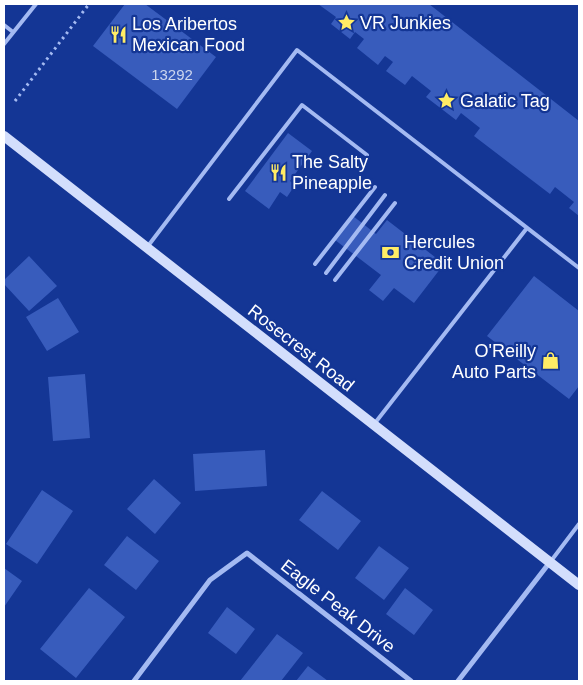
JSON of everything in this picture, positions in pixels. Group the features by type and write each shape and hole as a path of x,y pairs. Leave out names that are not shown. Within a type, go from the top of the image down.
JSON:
{"main road":[{"name":"Rosecrest Road","path":"4,136 579,585"}],"street":[{"name":"Eagle Peak Drive","path":"134,681 210,580 247,553 411,681"},
{"path":"458,681 550,562"}],"lane":[{"path":"4,44 36,4"},
{"path":"4,25 13,32"},
{"path":"146,248 297,50 579,268"},
{"path":"229,199 302,105 367,155"},
{"path":"315,264 374,187"},
{"path":"326,272 385,195"},
{"path":"335,280 395,203"},
{"path":"374,425 527,228"},
{"path":"550,562 579,524"}],"path":[{"path":"14,100 89,4"}],"building":[{"path":"125,4 145,4 216,57 177,109 93,46"},
{"path":"318,4 429,4 579,121 579,216 569,208 574,202 555,187 550,194 474,136 480,128 461,113 456,120 426,97 431,91 412,76 405,85 386,71 393,62 385,56 378,65 357,48 364,39 355,32 350,39 331,24 336,17"},
{"path":"288,133 312,151 290,181 295,185 287,197 280,192 269,209 245,191"},
{"name":"Hercules Credit Union","path":"353,216 376,234 387,220 444,264 414,303 394,288 383,301 369,290 381,275 335,240"},
{"path":"29,256 57,286 29,311 4,284 4,280"},
{"name":"O'Reilly Auto Parts","path":"534,276 579,311 579,386 569,399 487,336"},
{"path":"58,298 79,332 47,351 26,317"},
{"path":"85,374 90,438 53,441 48,377"},
{"path":"265,450 267,486 195,491 193,454"},
{"path":"154,479 181,503 155,534 127,509"},
{"path":"42,490 73,511 37,564 6,544"},
{"path":"322,491 361,521 338,550 299,520"},
{"path":"127,536 159,561 136,590 104,565"},
{"path":"379,546 409,568 384,600 355,578"},
{"path":"4,568 22,581 4,607"},
{"path":"89,588 125,617 76,678 40,649"},
{"path":"405,588 433,610 414,635 386,614"},
{"path":"227,607 255,629 236,654 208,633"},
{"path":"277,634 303,653 281,681 240,681"},
{"path":"308,666 328,681 296,681"}],"place":[{"name":"VR Junkies","path":"346,23"},
{"name":"Los Aribertos Mexican Food","path":"118,34"},
{"name":"Galatic Tag","path":"446,101"},
{"name":"The Salty Pineapple","path":"278,172"},
{"name":"Hercules Credit Union","path":"390,252"},
{"name":"O'Reilly Auto Parts","path":"550,361"}]}
